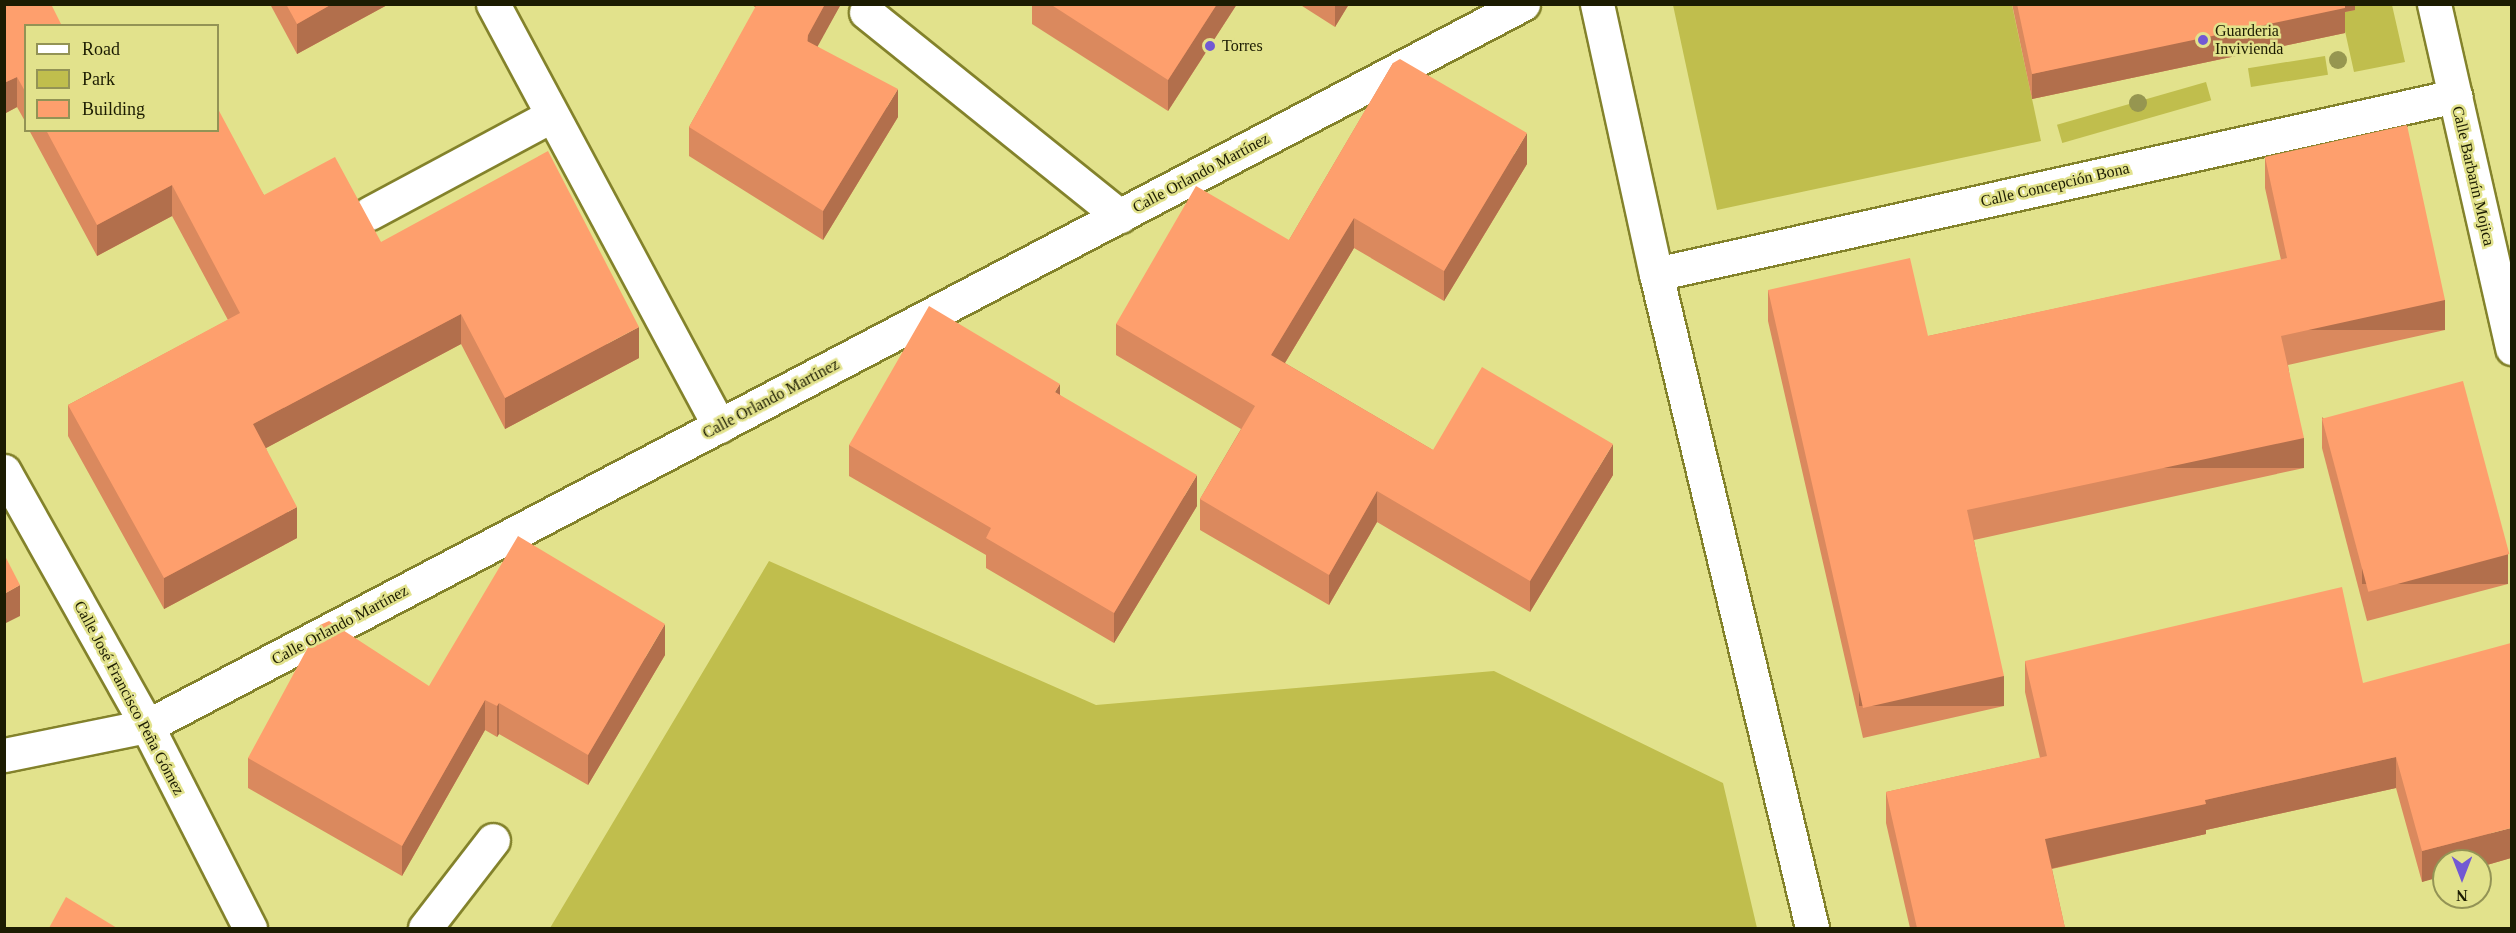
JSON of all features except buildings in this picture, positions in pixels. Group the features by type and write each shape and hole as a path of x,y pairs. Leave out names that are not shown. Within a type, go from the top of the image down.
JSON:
{"street":[{"path":"493,4 719,426"},
{"name":"Calle Orlando Martínez","path":"4,755 147,726 1523,4"},
{"path":"1596,4 1656,274 1812,928"},
{"name":"Calle Barbarín Mojica","path":"2434,4 2509,331"},
{"path":"866,12 1120,216"},
{"name":"Calle Concepción Bona","path":"1656,274 2455,96"},
{"path":"370,213 551,116"},
{"name":"Calle José Francisco Peña Gómez","path":"4,471 147,726 250,928"},
{"path":"425,928 493,840"}],"green space":[{"path":"1673,5 2012,5 2041,141 1717,210"},
{"path":"2353,5 2392,5 2405,62 2354,72 2341,13 2354,10"},
{"path":"2325,56 2328,75 2251,87 2248,68"},
{"path":"2206,82 2211,100 2062,143 2057,125"},
{"path":"769,561 1096,705 1494,671 1723,783 1757,928 550,928"}],"place":[{"name":"Guarderia Invivienda","path":"2203,40"},
{"name":"Torres","path":"1210,46"}]}
